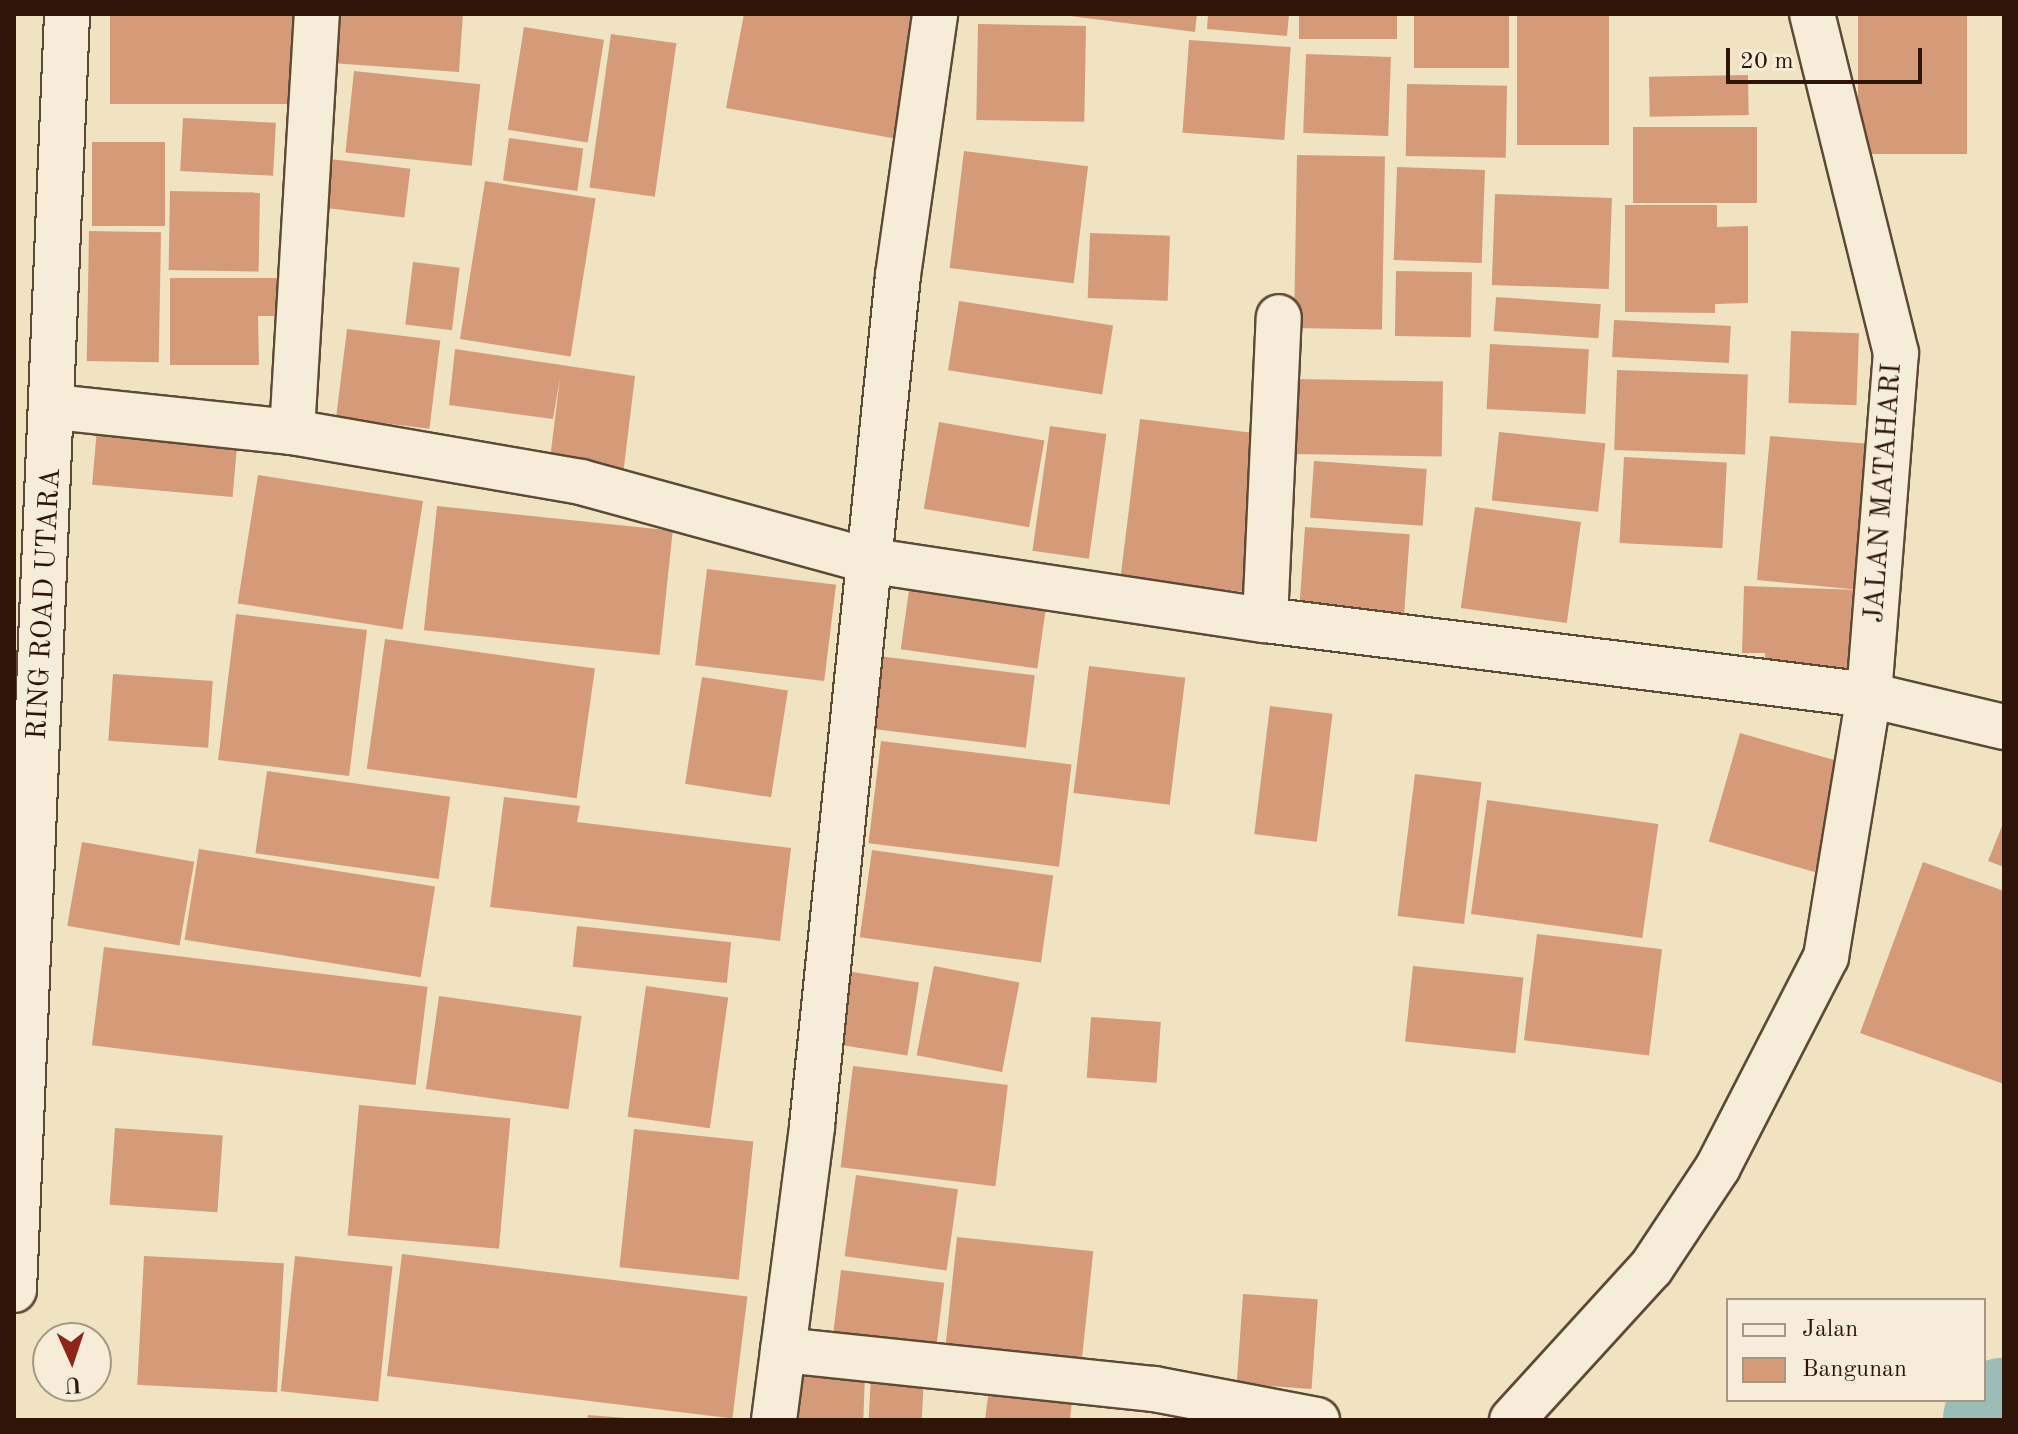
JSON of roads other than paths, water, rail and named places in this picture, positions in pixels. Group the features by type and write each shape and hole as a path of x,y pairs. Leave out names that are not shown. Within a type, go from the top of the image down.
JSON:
{"street":[{"name":"RING ROAD UTARA","path":"14,1290 54,407 67,14"},
{"path":"292,432 317,14"},
{"path":"774,1420 812,1126 898,275 935,14"},
{"name":"JALAN MATAHARI","path":"1512,1420 1651,1268 1718,1167 1826,957 1869,695 1896,353 1812,14"},
{"path":"1265,620 1279,317"},
{"path":"54,407 292,432 581,482 867,560 1265,620 1869,695 2004,727"},
{"path":"783,1350 1183,1393 1317,1420"}]}
